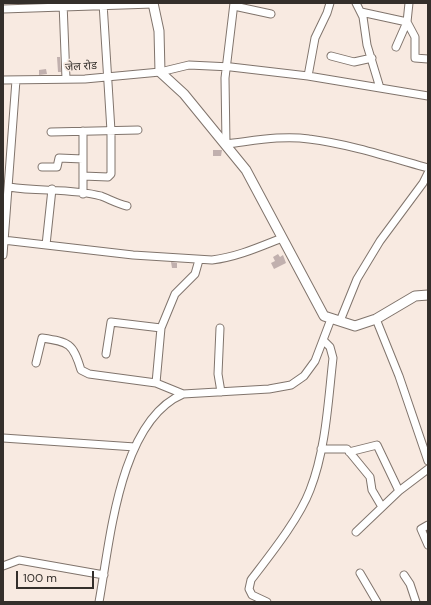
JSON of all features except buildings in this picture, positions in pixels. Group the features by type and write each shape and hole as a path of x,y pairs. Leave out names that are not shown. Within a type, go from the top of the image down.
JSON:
{"main road":[{"path":"153,3 159,31 160,72 184,94 246,170 324,316 355,326 376,319 415,296 428,295"}],"street":[{"path":"3,9 15,6 153,3"},
{"path":"308,76 315,38 325,18 330,3"},
{"path":"356,3 361,12 380,88"},
{"path":"396,47 407,22 409,3"},
{"path":"271,14 234,4 228,67 225,78 226,144 279,138 308,138 359,149 428,168"},
{"path":"83,176 110,176 111,131 103,5"},
{"path":"64,6 66,79"},
{"path":"361,12 407,22 415,37 415,58 428,59"},
{"path":"331,56 354,62 372,58"},
{"name":"जेल रोड","path":"3,80 66,79 160,72 189,65 228,67 308,76 428,96"},
{"path":"3,255 16,80"},
{"path":"51,132 138,130"},
{"path":"83,131 83,194"},
{"path":"42,167 57,166 59,158 83,159"},
{"path":"99,602 122,480 135,447 154,417 170,399 183,394 291,385 304,376 315,361 356,279 380,241 423,183 428,173"},
{"path":"9,187 24,190 52,189 102,197 126,206"},
{"path":"46,245 52,189"},
{"path":"4,240 133,255 199,260 225,258 252,250 282,238"},
{"path":"156,383 161,328 175,294 195,274 199,260"},
{"path":"376,319 399,376 428,461"},
{"path":"106,354 111,322 161,328"},
{"path":"220,328 218,374 221,392"},
{"path":"36,363 42,338 64,341 72,346 81,370 90,374 156,383 183,394"},
{"path":"267,602 252,595 249,589 251,580 296,516 310,492 321,450 333,358 330,347 324,342"},
{"path":"3,438 135,447"},
{"path":"349,452 378,445 399,491"},
{"path":"321,450 348,449 370,477 372,490 382,507"},
{"path":"356,532 399,491 428,469"},
{"path":"428,525 421,529 428,545"},
{"path":"3,566 19,560 104,575"},
{"path":"360,573 378,602"},
{"path":"404,576 410,584 416,602"}]}
